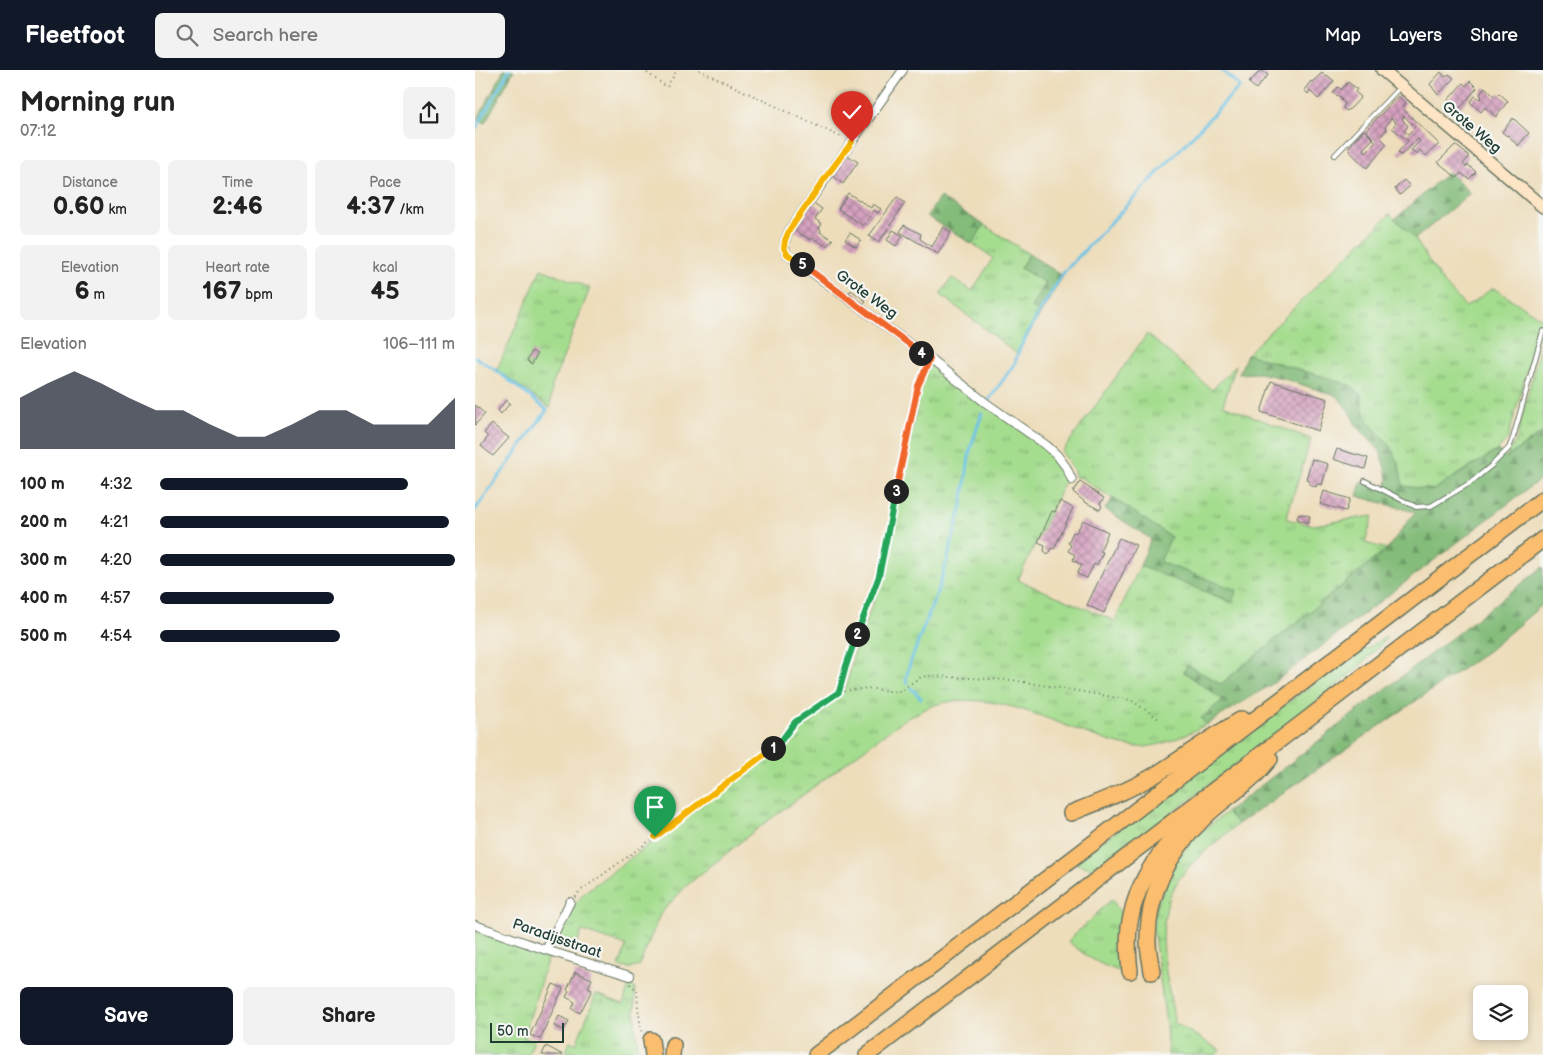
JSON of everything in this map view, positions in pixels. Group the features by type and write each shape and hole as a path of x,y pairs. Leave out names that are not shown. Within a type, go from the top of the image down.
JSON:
{"highway":[{"path":"815,1055 1543,499"},
{"path":"867,1055 1543,539"},
{"path":"1071,813 1115,796 1153,776 1226,728 1285,696"},
{"path":"1152,972 1148,943 1149,922 1153,898 1169,860 1205,817 1254,777 1270,759 1279,741"},
{"path":"1130,971 1128,947 1130,920 1149,869 1167,844 1195,817 1270,759"}],"main road":[{"name":"Grote Weg","path":"1382,70 1543,207"}],"street":[{"name":"Grote Weg","path":"903,70 790,229 784,248 787,254 930,359 986,403 1046,445 1066,467 1072,480"},
{"path":"546,950 570,902"},
{"name":"Paradijsstraat","path":"475,925 627,976"}],"lane":[{"path":"1335,155 1401,86"},
{"path":"1365,481 1416,507 1431,506 1493,465 1509,448 1513,438 1543,331"}],"path":[{"path":"643,70 667,87 677,70"},
{"path":"699,70 852,142"},
{"path":"839,692 846,666 879,576 918,386 930,359"},
{"path":"570,902 581,891 781,741 795,722 839,692 867,688 900,691 921,677 928,676 993,678 1131,700 1159,719"},
{"path":"627,976 626,981 637,990 638,1008 649,1044"}],"green space":[{"path":"504,70 514,70 485,123 477,120"},
{"path":"1448,172 1470,193 1415,239 1395,219"},
{"path":"940,197 984,225 972,244 927,216"},
{"path":"1390,214 1415,239 1442,281 1466,307 1493,288 1541,318 1508,439 1498,450 1433,490 1402,486 1399,466 1368,422 1363,411 1361,395 1350,385 1247,354"},
{"path":"984,225 1029,254 1020,268 1046,283 1031,307 1041,313 1017,354 940,294 952,278 972,291 993,258 972,243"},
{"path":"1029,254 1063,276 1041,313 1031,307 1046,283 1020,268"},
{"path":"541,269 590,288 552,386 550,408 497,370"},
{"path":"1147,334 1212,390 1236,365 1223,405 1311,439 1286,519 1313,525 1373,516 1365,543 1387,549 1221,684 1187,665 1184,672 1223,700 1202,718 1206,725 1190,733 1155,745 1137,747 1110,741 1033,713 999,704 965,700 935,705 902,721 749,835 686,886 660,914 639,966 631,968 619,967 626,945 582,931 577,943 558,937 575,904 585,892 780,747 800,724 830,702 846,687 854,653 879,587 922,381 930,362 1053,453 1060,462 1066,479 1018,580 1115,621 1140,566 1231,602 1236,590 1159,562 1171,537 1080,477 1076,478 1073,469 1062,452"},
{"path":"1543,335 1543,432 1505,458 1516,441"},
{"path":"1247,354 1350,385 1361,395 1363,411 1368,422 1390,445 1399,466 1403,486 1433,490 1498,450 1506,458 1543,432 1543,477 1272,684 1206,725 1201,718 1223,700 1184,672 1187,665 1221,684 1387,549 1415,512 1357,496 1361,482 1386,490 1388,479 1380,451 1356,425 1349,411 1337,396 1278,377 1259,373 1239,374"},
{"path":"1113,498 1171,537 1160,562 1237,590 1232,602 1140,566 1151,539 1105,509"},
{"path":"1543,567 1543,604 1488,651 1238,824 1227,812"},
{"path":"1385,637 1387,638 1357,669 1268,740 1097,870 1074,863 1330,671"},
{"path":"1227,812 1238,824 1188,868 1172,891 1166,909 1163,947 1175,1023 1220,1050 1216,1055 1168,1055 1166,1024 1153,928 1156,907 1175,863 1186,848 1202,831"},
{"path":"1112,899 1123,917 1124,972 1094,960 1068,941"},
{"path":"475,932 548,957 524,1037 534,1040 528,1055 475,1055"},
{"path":"629,985 635,988 635,1026 639,1055 565,1055 570,1041 576,1044 596,994 623,1004"}],"building":[{"path":"1261,70 1268,75 1256,89 1249,83"},
{"path":"1441,72 1445,77 1449,74 1454,78 1438,95 1430,84"},
{"path":"1322,73 1334,81 1318,99 1310,91 1308,94 1304,90 1311,81"},
{"path":"1470,81 1477,88 1459,109 1448,100 1463,83 1466,86"},
{"path":"1348,82 1357,89 1355,92 1361,97 1346,111 1343,108 1345,103 1341,100 1342,98 1333,93 1338,87 1341,90"},
{"path":"1485,87 1495,97 1499,93 1508,101 1496,117 1485,107 1481,112 1470,102 1475,96 1480,99 1482,96 1480,94"},
{"path":"1398,96 1406,103 1402,108 1439,144 1426,156 1420,150 1417,154 1411,150 1420,141 1418,139 1401,155 1398,152 1408,141 1392,128 1396,123 1391,118 1385,127 1387,129 1380,137 1387,144 1367,168 1348,148 1364,130 1373,139 1363,149 1366,152 1376,142 1366,130","holes":["1404,116 1415,127 1408,134 1404,131 1408,126 1402,119"]},
{"path":"1513,118 1529,133 1518,146 1508,135 1502,132"},
{"path":"1455,145 1468,155 1463,164 1466,167 1468,165 1476,172 1469,179 1461,173 1457,178 1438,162"},
{"path":"847,155 858,162 843,184 833,176"},
{"path":"1404,180 1410,186 1400,195 1395,189"},
{"path":"848,193 871,208 873,204 881,209 878,213 874,210 863,226 838,209"},
{"path":"897,197 905,203 879,242 869,236"},
{"path":"812,202 822,209 815,219 822,224 819,228 820,232 833,240 826,246 794,230"},
{"path":"904,225 921,234 920,239 932,247 943,227 951,232 938,254 900,232"},
{"path":"893,230 903,236 896,246 887,240"},
{"path":"850,233 861,240 856,247 845,240"},
{"path":"851,290 866,301 863,304 849,293"},
{"path":"532,351 537,354 532,364 527,361"},
{"path":"1271,381 1328,399 1318,431 1261,412"},
{"path":"506,400 510,403 501,414 498,410"},
{"path":"475,405 485,414 475,425"},
{"path":"492,424 509,438 493,456 481,446 488,437 484,433"},
{"path":"1337,449 1368,458 1365,469 1333,459"},
{"path":"1312,459 1328,464 1322,485 1317,484 1316,487 1309,484 1310,481 1306,479"},
{"path":"1080,482 1104,498 1100,504 1102,506 1100,510 1085,502 1073,492"},
{"path":"1324,491 1350,499 1346,511 1320,504"},
{"path":"1060,501 1073,508 1054,549 1051,548 1048,554 1044,551 1045,545 1038,542 1052,511 1055,512"},
{"path":"1298,515 1310,516 1308,523 1297,519"},
{"path":"1083,520 1108,532 1100,551 1103,552 1097,565 1094,564 1087,578 1077,574 1082,565 1073,560 1075,555 1068,551 1071,545 1068,543 1073,532 1076,533"},
{"path":"1119,538 1136,545 1104,613 1087,605"},
{"path":"575,972 592,979 588,988 592,990 580,1013 572,1009 575,1002 566,997"},
{"path":"553,984 563,988 540,1039 530,1035"},
{"path":"559,1016 569,1021 564,1030 554,1026"},
{"path":"546,1046 563,1055 542,1055"}],"waterway":[{"path":"475,130 509,70"},
{"path":"989,400 1015,363 1019,350 1037,316 1064,272 1240,86 1221,70"},
{"path":"475,357 497,371 547,410 475,510"},
{"path":"907,683 906,679 910,663 938,590 948,557 962,505 970,450 982,413"},
{"path":"911,688 921,698"}],"route":[{"path":"655,837 781,741 795,722 839,692 846,666 879,576 918,386 930,359 787,254 784,248 790,229 852,142"}]}
